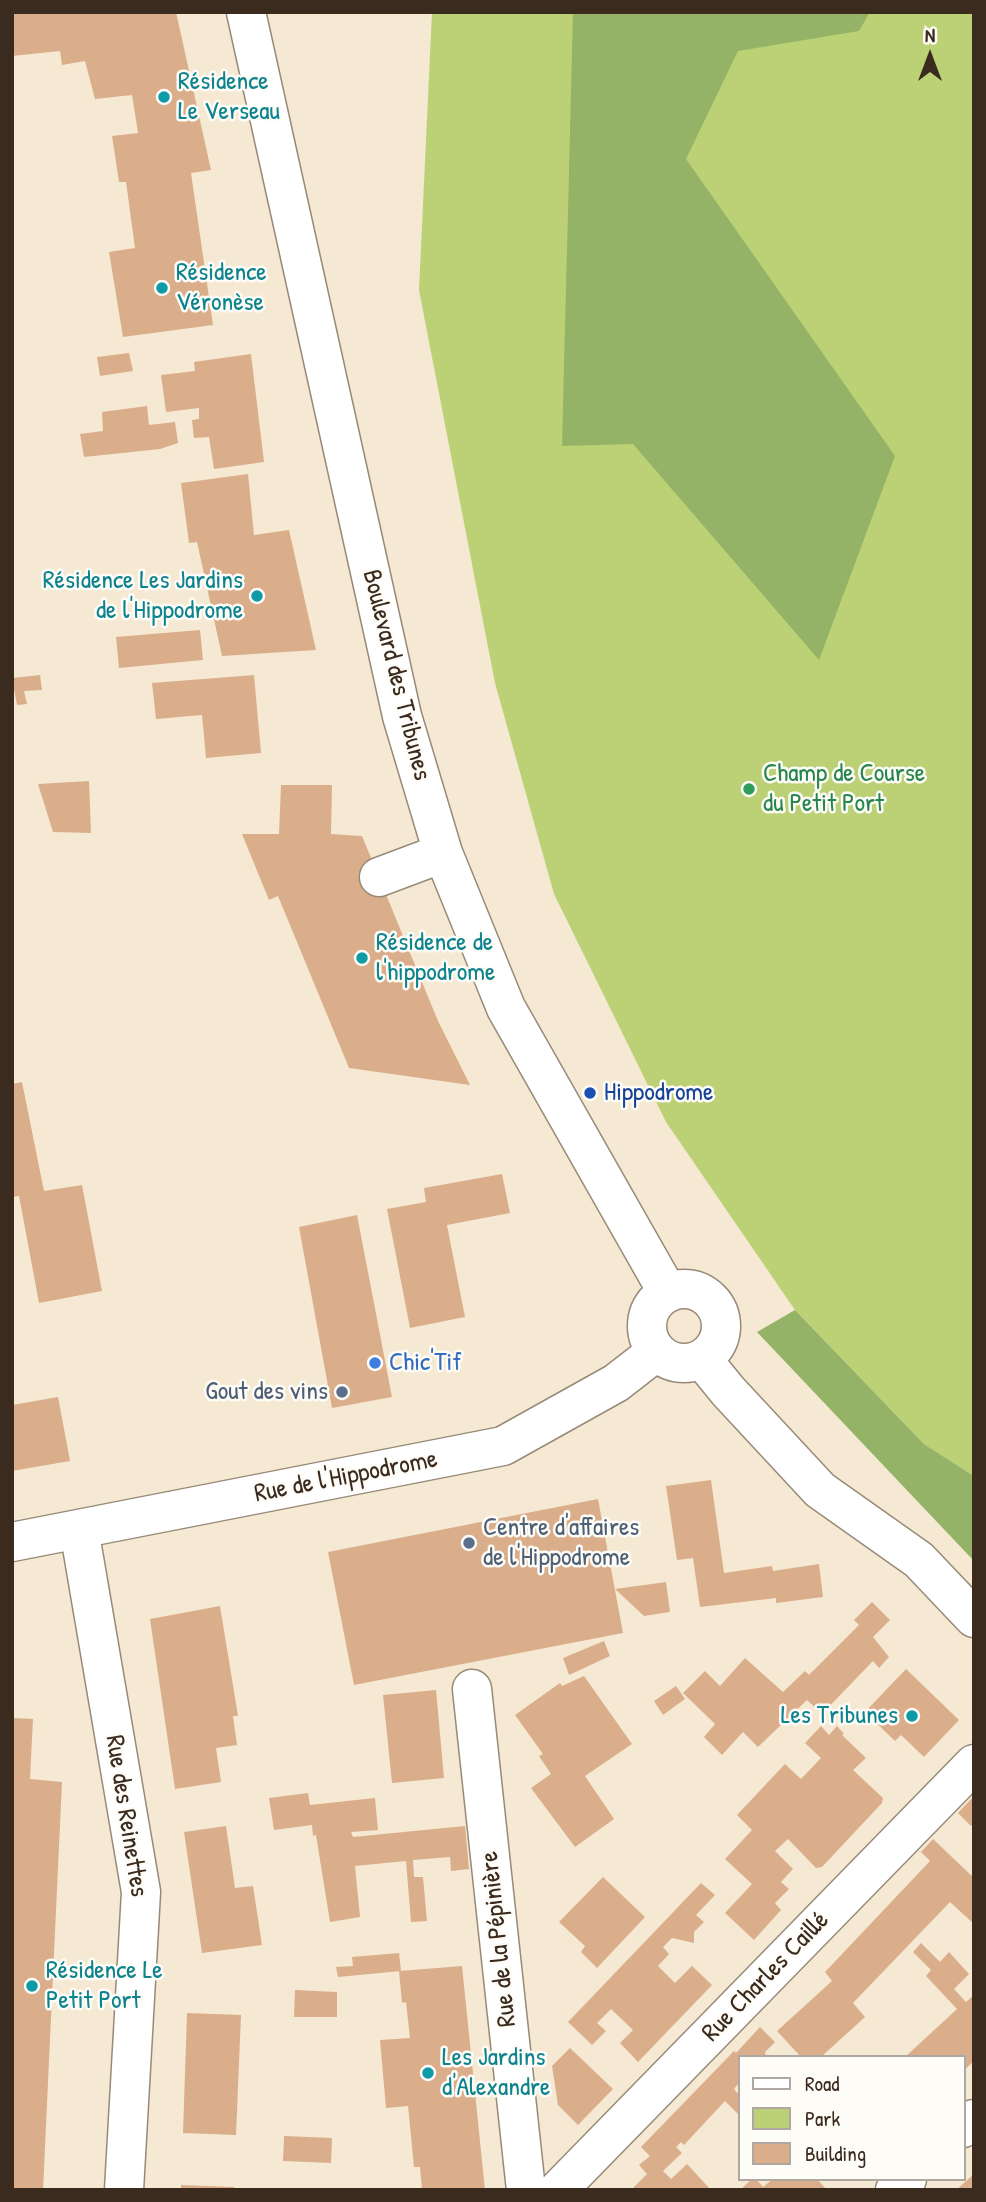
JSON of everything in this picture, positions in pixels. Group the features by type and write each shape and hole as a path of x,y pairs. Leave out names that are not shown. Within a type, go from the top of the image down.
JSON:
{"street":[{"name":"Boulevard des Tribunes","path":"246,12 402,716 443,853 506,1008 668,1293"},
{"path":"379,877 443,853"},
{"path":"680,1289 692,1290 704,1295 714,1304 721,1327 719,1340 712,1351 702,1359 678,1363 656,1352 649,1342 646,1331 650,1308 668,1293 680,1289"},
{"name":"Rue de l'Hippodrome","path":"12,1542 503,1446 616,1383 656,1352"},
{"path":"702,1359 820,1490 919,1560 974,1618"},
{"name":"Rue des Reinettes","path":"79,1529 141,1892 124,2190"},
{"name":"Rue de la Pépinière","path":"472,1689 526,2190"},
{"name":"Rue Charles Caillé","path":"558,2190 974,1764"}],"green space":[{"name":"Champ de Course du Petit Port","path":"432,12 974,12 974,1476 924,1444 795,1310 666,1122 554,894 495,683 419,290"},
{"path":"573,12 870,12 859,31 738,51 686,159 895,456 819,660 633,444 562,446"},
{"path":"795,1310 924,1444 974,1476 974,1561 757,1332"}],"building":[{"path":"12,12 176,12 211,170 191,173 213,325 123,337 109,252 135,248 126,182 119,182 112,136 138,133 132,95 95,99 85,61 62,65 60,51 12,56"},
{"path":"129,353 133,371 100,376 97,357"},
{"path":"251,354 264,462 214,469 209,437 194,438 192,420 199,419 199,408 166,412 161,375 195,371 194,362"},
{"path":"147,406 149,425 175,422 178,443 160,449 84,457 80,434 103,431 102,412"},
{"name":"Résidence Les Jardins de l'Hippodrome","path":"248,474 254,535 289,530 316,650 222,656 197,542 189,543 181,483"},
{"path":"200,630 203,660 119,668 116,637"},
{"path":"40,675 42,690 24,691 27,704 17,705 12,678"},
{"path":"254,675 261,753 206,758 202,715 156,719 152,683"},
{"path":"89,781 91,833 53,832 38,784"},
{"name":"Résidence de l'hippodrome","path":"281,785 332,785 331,834 362,836 438,1021 470,1085 349,1068 278,896 269,900 242,834 279,834"},
{"path":"22,1082 44,1191 82,1185 102,1291 39,1303 19,1196 12,1197 12,1084"},
{"path":"502,1174 510,1213 447,1225 465,1317 410,1328 387,1209 426,1202 424,1188"},
{"path":"357,1215 392,1397 332,1408 299,1227"},
{"path":"58,1397 70,1461 12,1471 12,1405"},
{"path":"711,1480 724,1573 772,1566 773,1571 819,1564 823,1597 776,1603 776,1598 700,1607 693,1558 677,1560 666,1486"},
{"path":"598,1499 623,1633 354,1685 328,1552"},
{"path":"666,1582 670,1612 644,1616 615,1589"},
{"path":"872,1602 890,1620 873,1637 889,1657 879,1668 873,1661 822,1714 807,1700 758,1747 743,1732 722,1755 704,1737 715,1724 683,1693 705,1671 720,1686 745,1658 783,1692 805,1671 809,1675 859,1625 854,1620"},
{"path":"220,1606 238,1716 233,1716 237,1745 216,1748 221,1782 175,1789 150,1619"},
{"path":"604,1641 610,1656 569,1675 563,1658"},
{"name":"Les Tribunes","path":"906,1669 959,1720 924,1757 901,1735 895,1741 865,1712"},
{"path":"584,1676 632,1744 585,1776 614,1819 575,1847 531,1788 551,1774 539,1756 543,1754 515,1715 560,1683 562,1686"},
{"path":"676,1686 685,1699 663,1715 654,1701"},
{"path":"436,1690 444,1778 392,1783 383,1695"},
{"name":"Résidence Le Petit Port","path":"12,1718 33,1719 30,1779 62,1782 43,2190 12,2190"},
{"path":"821,1726 829,1735 837,1726 844,1734 842,1735 866,1758 853,1770 883,1798 882,1803 822,1867 816,1868 788,1839 775,1851 793,1869 781,1882 789,1889 775,1903 781,1910 754,1940 725,1913 752,1884 725,1859 752,1830 737,1815 785,1764 801,1779 821,1758 805,1743"},
{"path":"308,1793 310,1805 375,1798 378,1830 351,1832 353,1837 465,1826 469,1869 451,1871 450,1857 413,1860 414,1877 423,1877 427,1921 411,1922 406,1861 355,1866 360,1917 330,1922 316,1835 313,1836 312,1825 274,1830 269,1798"},
{"path":"974,1796 974,1823 971,1826 958,1813"},
{"path":"226,1826 235,1888 253,1886 262,1945 202,1953 184,1832"},
{"path":"933,1839 974,1878 974,1924 950,1902 853,2003 865,2017 823,2055 799,2055 777,2031 832,1981 825,1972 930,1861 921,1852"},
{"path":"603,1877 645,1917 597,1968 581,1952 585,1946 559,1922"},
{"path":"701,1883 715,1895 696,1915 704,1922 694,1932 694,1943 672,1938 663,1947 669,1954 658,1966 675,1983 692,1966 712,1985 638,2062 620,2043 633,2030 611,2009 597,2023 606,2031 592,2045 568,2022"},
{"path":"921,1943 940,1962 949,1952 969,1974 954,1989 966,2002 974,1995 974,2061 965,2069 965,2055 907,2055 957,2009 926,1976 931,1970 913,1952"},
{"path":"399,1953 401,1971 338,1977 336,1967 353,1966 352,1957"},
{"name":"Les Jardins d'Alexandre","path":"462,1966 485,2190 422,2190 420,2167 414,2167 408,2106 386,2108 380,2040 410,2038 406,2002 402,2003 399,1971"},
{"path":"295,1990 337,1992 337,2017 294,2017"},
{"path":"187,2013 241,2015 236,2135 183,2133"},
{"path":"760,2027 775,2042 765,2052 766,2055 738,2055 738,2084 734,2089 738,2094 738,2114 725,2101 684,2145 681,2142 676,2147 682,2153 663,2171 671,2179 687,2164 711,2190 631,2190 647,2174 639,2165 650,2156 641,2147 734,2051 736,2053"},
{"path":"570,2048 613,2089 578,2125 558,2105 552,2066"},
{"path":"284,2136 332,2138 331,2163 283,2161"},
{"path":"974,2174 974,2190 956,2190"},
{"path":"750,2181 758,2181 763,2187 770,2181 819,2181 827,2190 740,2190"},
{"path":"181,2185 234,2187 234,2190 181,2190"}],"place":[{"name":"Résidence Le Verseau","path":"164,97"},
{"name":"Résidence Véronèse","path":"162,288"},
{"name":"Résidence Les Jardins de l'Hippodrome","path":"257,596"},
{"name":"Champ de Course du Petit Port","path":"749,789"},
{"name":"Résidence de l'hippodrome","path":"362,958"},
{"name":"Hippodrome","path":"590,1093"},
{"name":"Chic'Tif","path":"375,1363"},
{"name":"Gout des vins","path":"342,1392"},
{"name":"Centre d'affaires de l'Hippodrome","path":"469,1543"},
{"name":"Les Tribunes","path":"912,1716"},
{"name":"Résidence Le Petit Port","path":"32,1986"},
{"name":"Les Jardins d'Alexandre","path":"428,2073"}]}
